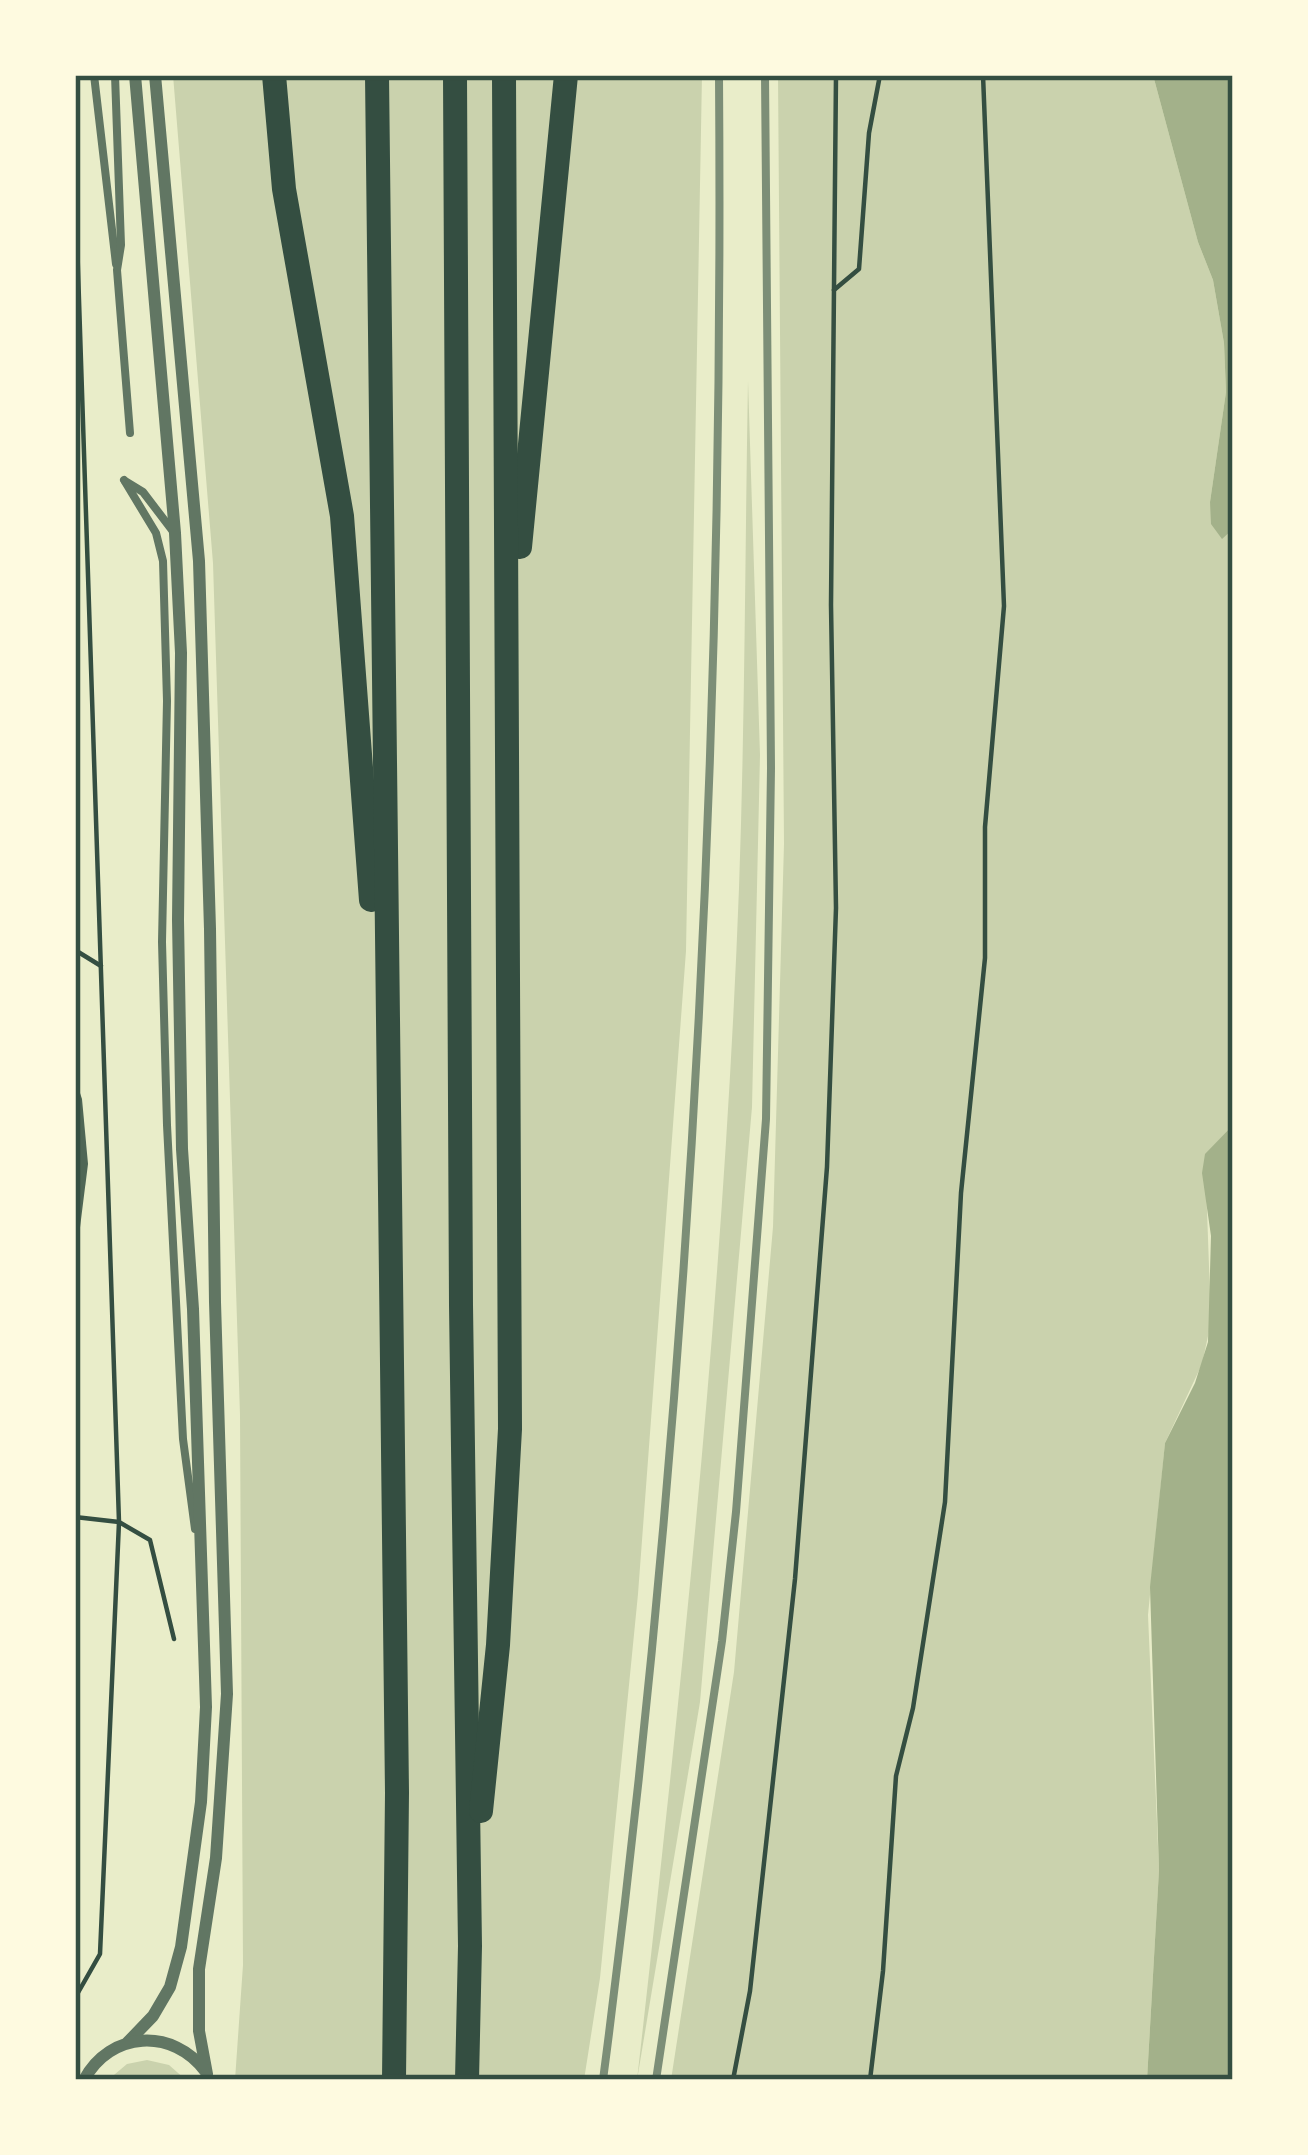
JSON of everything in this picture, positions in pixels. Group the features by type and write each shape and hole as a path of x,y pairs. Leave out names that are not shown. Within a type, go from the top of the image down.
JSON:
{"highway":[{"path":"274,75 284,189 342,516 360,725 389,1204"},
{"path":"377,75 397,1793 394,2080"},
{"path":"454,75 460,1305 470,1921 466,2080"},
{"path":"470,1921 497,1645 510,1429 504,75"},
{"path":"507,669 566,75"}],"street":[{"path":"75,2072 128,2042 153,2016 170,1987 191,1893 206,1707 182,1149 181,653 135,75"},
{"path":"154,75 199,561 210,929 227,1694 216,1858 199,1969 199,2031 208,2077"},
{"path":"128,2042 174,2045 193,2056 208,2077"},
{"path":"84,2080 99,2059"}],"lane":[{"path":"94,75 130,433"},
{"path":"115,75 121,244 117,270"},
{"path":"175,533 143,492 124,480 156,533 163,561 167,719 162,942 167,1124 183,1439 203,1584"}],"path":[{"path":"733,2080 750,1990 795,1580 827,1167 836,908 831,605 836,75"},
{"path":"833,290 860,269 869,133 880,75"},
{"path":"870,2080 883,1971 896,1776 914,1708 945,1502 961,1193 985,958 986,827 1004,606 983,75"},
{"path":"75,178 119,1522 100,1954 75,1998"},
{"path":"75,950 101,966"},
{"path":"75,1517 119,1522 150,1540 174,1640"}],"shaded area":[{"path":"173,75 702,75 686,951 638,1594 600,1978 584,2080 235,2080 243,1965 240,1415 213,563"},
{"path":"778,75 1153,75 1198,242 1213,280 1224,343 1226,392 1210,502 1222,538 1233,529 1233,1125 1205,1155 1211,1322 1202,1364 1165,1443 1148,1615 1159,1870 1147,2080 671,2080 734,1672 773,1227 784,844"},
{"path":"1153,75 1233,79 1233,529 1222,539 1211,524 1210,502 1226,392 1224,343 1213,280 1198,242"},
{"path":"748,381 760,755 752,1107 700,1702 637,2080 685,1634 723,1187 741,825"},
{"path":"1233,1125 1233,2080 1147,2080 1159,1870 1150,1587 1165,1443 1195,1383 1208,1342 1211,1236 1202,1173 1205,1154"},
{"path":"147,2060 169,2065 186,2080 108,2080 127,2064"}],"building":[{"path":"75,1078 82,1099 88,1164 77,1251"}],"railway":[{"path":"603,2080 659,1580 696,1079 715,577 719,75"},
{"path":"656,2080 722,1641 766,1119 771,768 765,75"}]}
